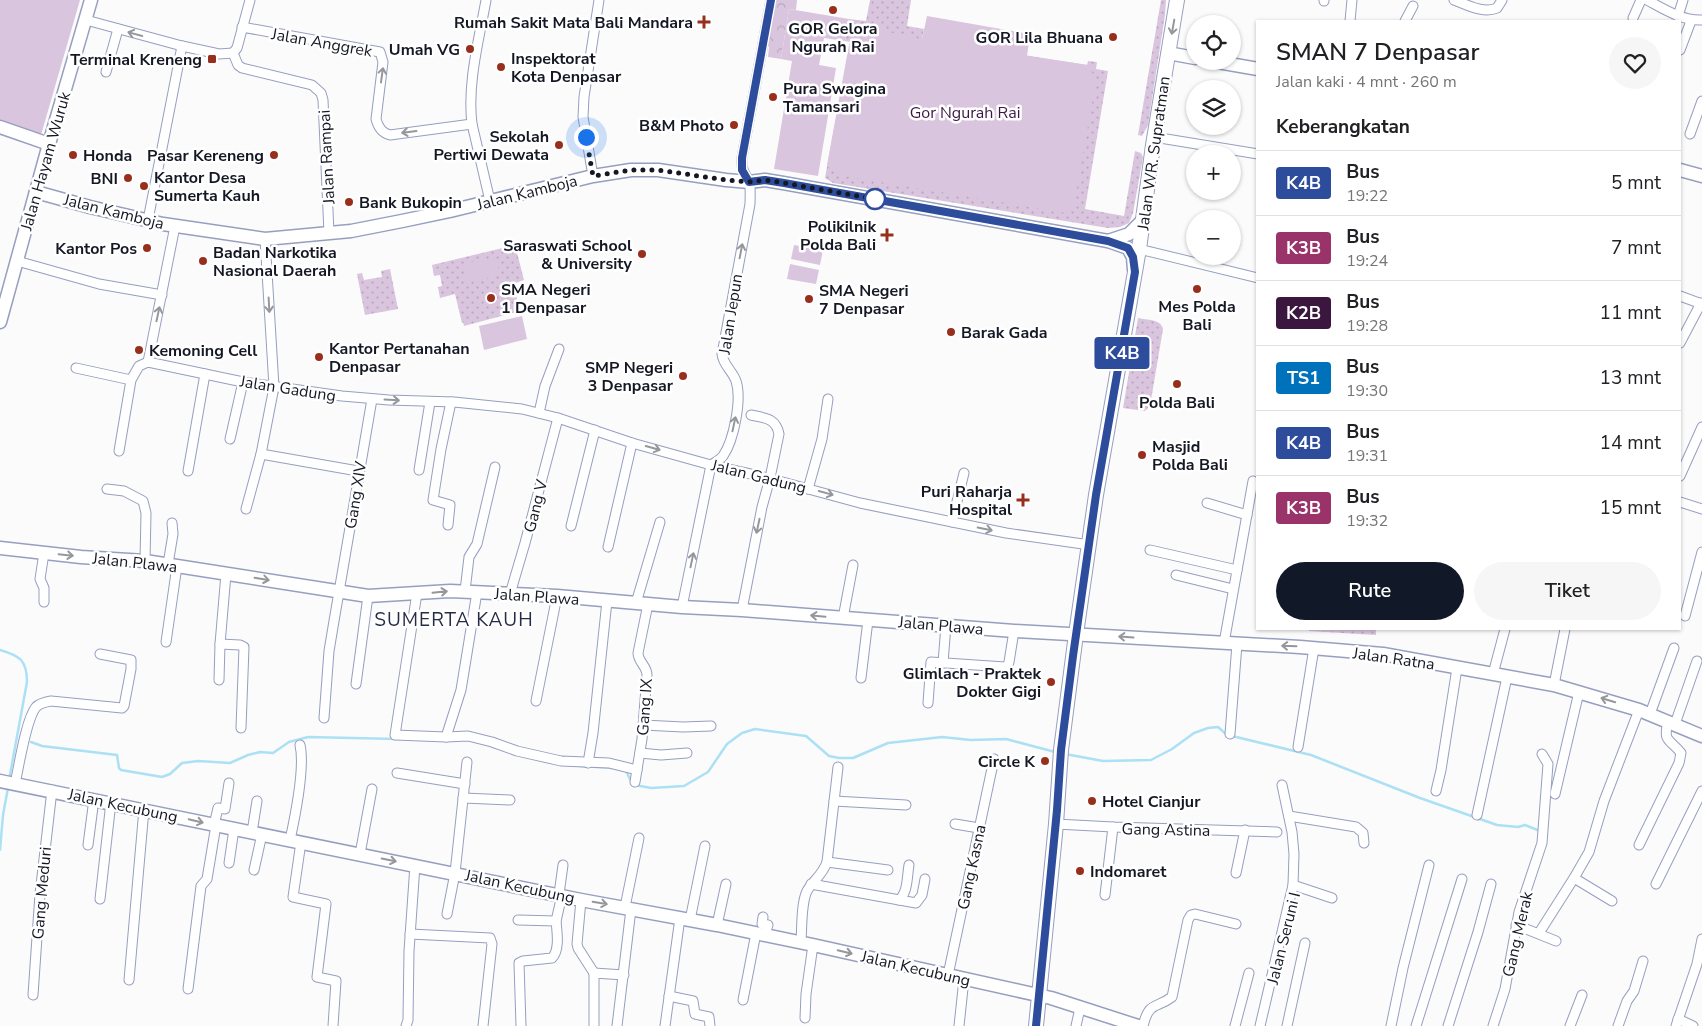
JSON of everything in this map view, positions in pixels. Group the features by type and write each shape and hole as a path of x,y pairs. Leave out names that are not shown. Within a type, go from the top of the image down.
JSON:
{"main road":[{"name":"Jalan WR. Supratman","path":"1036,1026 1056,824 1061,750 1076,634 1096,495 1139,249 1154,137 1177,0"}],"street":[{"name":"Jalan Hayam Wuruk","path":"0,322 2,303 17,261 91,0"},
{"path":"86,20 182,46 219,54 233,53 237,48 250,0"},
{"path":"486,0 470,98 472,124 490,201"},
{"path":"593,176 583,117 584,97 599,0"},
{"name":"Jalan Jepun","path":"711,465 721,458 727,448 738,400 736,381 724,363 722,356 750,204 749,182 742,170 742,158 771,0"},
{"path":"1350,20 1352,0"},
{"path":"1454,0 1478,9 1491,10 1497,8 1502,0"},
{"path":"1633,18 1641,0"},
{"path":"1647,0 1657,2 1678,16 1691,21 1702,20"},
{"path":"1678,16 1683,0"},
{"path":"1409,20 1413,6"},
{"path":"1681,47 1691,21"},
{"name":"Jalan Anggrek","path":"242,27 380,52 383,62 376,119 379,128 386,134 472,124"},
{"path":"106,72 118,29"},
{"path":"148,220 182,46"},
{"name":"Jalan Rampai","path":"233,53 238,65 242,68 312,86 321,93 323,100 330,233"},
{"path":"1168,53 1186,56"},
{"path":"1241,66 1256,69"},
{"path":"1690,134 1702,101"},
{"path":"0,127 49,144"},
{"path":"1154,137 1256,154"},
{"name":"Jalan Kamboja","path":"36,192 175,226 265,239 351,231 402,222 593,176 631,170 658,170 726,180 749,182 765,180 1108,241 1122,245 1131,252 1135,272"},
{"path":"1681,170 1702,176"},
{"path":"1108,241 1128,234 1143,220"},
{"path":"119,451 131,380 139,366 148,362 175,226"},
{"path":"246,509 261,454 274,387 265,239"},
{"path":"1139,249 1256,278"},
{"path":"17,261 99,284 162,295"},
{"path":"1681,296 1701,304 1681,341"},
{"path":"539,413 545,386 559,349"},
{"name":"Jalan Gadung","path":"148,362 243,382 342,396 505,406 558,418 711,465 770,478 860,503 1006,533 1090,545"},
{"path":"76,368 131,380"},
{"path":"188,471 205,374"},
{"path":"230,439 243,382"},
{"name":"Gang XIV","path":"324,718 330,651 339,591 358,471 372,399"},
{"path":"808,489 822,439 828,399"},
{"path":"419,470 430,402"},
{"path":"448,525 450,505 433,500 451,402"},
{"path":"742,610 762,507 779,434 778,426 771,419 751,415"},
{"name":"Gang V","path":"510,594 558,418"},
{"path":"1681,474 1702,427"},
{"path":"571,526 595,430"},
{"path":"608,547 632,442"},
{"path":"261,454 358,471"},
{"path":"682,607 711,465"},
{"path":"446,737 461,690 471,591 469,557 477,544 495,468"},
{"path":"952,522 964,473"},
{"path":"1230,734 1230,644 1233,589 1253,481"},
{"path":"107,489 124,491 143,501 146,513 145,561"},
{"path":"1681,502 1702,509"},
{"path":"1207,503 1247,515"},
{"name":"Gang IX","path":"635,782 644,725 647,672 639,660 638,653 642,604 660,522"},
{"path":"166,642 173,565 174,534 172,523"},
{"name":"Jalan Plawa","path":"0,548 145,561 368,596 471,591 1076,634"},
{"path":"1150,550 1237,570"},
{"path":"1685,616 1702,552"},
{"path":"44,553 40,579 44,588 44,602"},
{"path":"843,618 854,565"},
{"path":"219,680 226,574"},
{"path":"1176,575 1233,589"},
{"path":"417,594 395,735 468,736 561,762 609,763 637,770"},
{"path":"356,684 368,596"},
{"path":"536,701 557,596"},
{"path":"588,763 607,601"},
{"path":"861,678 868,620"},
{"path":"942,663 946,625"},
{"path":"1493,674 1505,630"},
{"path":"1554,685 1565,630"},
{"path":"928,703 931,662 1005,667 1009,662 1014,631"},
{"name":"Jalan Ratna","path":"1076,634 1314,648 1383,654 1554,685 1644,712 1702,736"},
{"path":"220,644 244,647 241,728"},
{"path":"1298,747 1314,648"},
{"path":"1539,933 1589,852 1604,801 1674,648"},
{"path":"7,782 35,708 40,703 51,701 123,707 131,669 131,660 100,654"},
{"path":"1639,845 1679,763 1681,753 1667,739 1665,734 1697,661"},
{"path":"1436,791 1458,668"},
{"path":"1477,815 1507,677"},
{"path":"1556,794 1579,692"},
{"path":"644,725 711,726"},
{"path":"300,745 302,759 296,813 293,898 326,904 317,978 336,981 333,1026"},
{"path":"640,753 661,755 686,753"},
{"name":"Gang Merak","path":"1493,1026 1505,989 1519,912 1542,843 1548,764 1542,754"},
{"name":"Gang Kasna","path":"948,975 994,759"},
{"path":"447,914 455,873 467,762"},
{"path":"805,1018 806,892 824,871 827,862 838,767"},
{"path":"397,773 465,784"},
{"name":"Jalan Kecubung","path":"7,782 581,900 761,934 1058,1000 1138,1026"},
{"path":"188,989 201,886 207,879 218,808 225,809 229,783"},
{"path":"1282,785 1289,816 1294,854 1293,885"},
{"path":"360,854 372,788"},
{"name":"Gang Meduri","path":"33,995 40,894 52,790"},
{"path":"1656,884 1702,791"},
{"path":"463,798 510,800"},
{"path":"88,845 94,799"},
{"path":"254,870 257,801"},
{"path":"834,801 906,805"},
{"path":"100,899 111,802"},
{"path":"130,980 144,809"},
{"path":"1289,816 1356,827 1363,833 1364,844"},
{"path":"955,824 979,828"},
{"name":"Gang Astina","path":"1056,824 1277,832"},
{"path":"1105,895 1113,827"},
{"path":"229,862 234,829"},
{"path":"1236,873 1245,830"},
{"path":"617,1026 624,975 628,908 639,838"},
{"path":"665,1026 669,996 685,919 705,846"},
{"path":"827,862 888,870"},
{"path":"406,1026 408,1020 410,934 415,865"},
{"path":"520,1026 519,964 523,961 550,960 557,951 556,921 563,865"},
{"path":"899,900 904,896 906,890 909,865"},
{"path":"1391,1026 1403,968 1429,865"},
{"path":"1416,1026 1462,878"},
{"path":"1574,878 1612,901"},
{"path":"812,884 916,903 922,895 925,879"},
{"path":"717,925 726,884"},
{"path":"1448,1026 1491,884"},
{"name":"Jalan Seruni I","path":"1260,1026 1293,885 1332,898"},
{"path":"581,900 577,944 594,973 594,1026"},
{"path":"1143,1026 1149,1010 1158,1003 1172,998 1190,915 1195,914 1236,924"},
{"path":"743,1000 761,934 768,925 762,924 763,917"},
{"path":"518,920 556,921"},
{"path":"1516,925 1556,941"},
{"path":"410,934 490,938 492,944 483,1026"},
{"path":"1693,1026 1677,1023 1697,964 1702,939"},
{"path":"1288,1026 1305,943"},
{"path":"1618,1026 1627,1002 1634,990 1643,961"},
{"path":"594,973 624,975"},
{"path":"1235,1026 1249,973"},
{"path":"958,1026 964,979"},
{"path":"1570,1026 1582,995"},
{"path":"669,996 693,1001 695,1014 709,1017 710,1026"},
{"path":"1076,1026 1080,1008"}],"green space":[{"path":"0,0 80,0 41,135 0,121"},
{"path":"775,0 797,0 796,10 789,9 781,59 768,57 769,47 767,45"},
{"name":"Gor Ngurah Rai","path":"870,0 911,0 907,26 924,29 922,39 1087,65 1088,61 1097,62 1096,69 1108,71 1085,209 1124,216 1135,151 1141,153 1143,157 1133,213 1129,223 1120,227 1108,228 833,183 825,178 850,42 845,41 849,19 866,21"},
{"path":"1161,0 1166,0 1165,15 1148,125 1142,136 1138,135"},
{"path":"789,9 849,19 845,41 824,38 819,65 836,68 818,176 774,169 792,61 781,59"},
{"name":"Gor Ngurah Rai","path":"927,16 1030,34 1027,56 1088,65 1096,80 1074,205 1071,211 1066,213 838,175 827,165 849,45 853,34 859,30 872,29 922,39"},
{"path":"515,245 524,280 513,284 520,311 464,326 455,294 440,298 438,287 442,286 440,275 434,276 432,265"},
{"path":"794,245 823,250 820,265 791,259"},
{"path":"496,257 500,275 467,283 463,264"},
{"path":"790,264 819,270 816,284 787,279"},
{"path":"390,269 398,309 365,315 357,274 362,273 364,280 382,277 381,271"},
{"path":"522,316 527,339 484,350 479,326"},
{"path":"1138,318 1160,323 1163,329 1150,406 1145,411 1123,408"},
{"path":"1376,630 1376,635 1309,631"}],"waterway":[{"path":"0,650 13,654 21,660 27,675 9,780"},
{"path":"1065,754 1103,761 1151,760 1172,749 1194,733 1208,728 1218,727 1227,735"},
{"path":"635,785 651,788 684,786 708,772 727,744 742,733 755,729 806,736 829,756 839,758 853,758 888,743 942,737 971,740 1006,739 1055,752"},
{"path":"1232,736 1311,755 1420,798 1497,825 1518,827 1525,825 1540,831"},
{"path":"31,742 42,746 117,755 121,770 162,777 170,774 182,763 198,761 230,763 260,752 273,753 289,742 308,737 397,739"},
{"path":"579,766 613,768"},
{"path":"626,771 631,781"},
{"path":"0,850 3,815 8,788"}],"bus line":[{"name":"K4B","path":"771,0 742,158 742,170 749,182 765,180 784,183 1108,241 1128,248 1133,257 1135,272 1108,437 1096,495 1068,693 1061,750 1036,1026"}],"place":[{"name":"GOR Gelora Ngurah Rai","path":"833,10"},
{"name":"Rumah Sakit Mata Bali Mandara","path":"704,22"},
{"name":"GOR Lila Bhuana","path":"1113,37"},
{"name":"Umah VG","path":"470,49"},
{"name":"Terminal Kreneng","path":"212,59"},
{"name":"Inspektorat Kota Denpasar","path":"501,67"},
{"name":"Pura Swagina Tamansari","path":"773,97"},
{"name":"B&M Photo","path":"734,125"},
{"name":"Sekolah Pertiwi Dewata","path":"559,145"},
{"name":"Honda","path":"73,155"},
{"name":"Pasar Kereneng","path":"274,155"},
{"name":"BNI","path":"128,178"},
{"name":"Kantor Desa Sumerta Kauh","path":"144,186"},
{"name":"Bank Bukopin","path":"349,202"},
{"name":"Polikilnik Polda Bali","path":"887,235"},
{"name":"Kantor Pos","path":"147,248"},
{"name":"Saraswati School & University","path":"642,254"},
{"name":"Badan Narkotika Nasional Daerah","path":"203,261"},
{"name":"Mes Polda Bali","path":"1197,289"},
{"name":"SMA Negeri 1 Denpasar","path":"491,298"},
{"name":"SMA Negeri 7 Denpasar","path":"809,299"},
{"name":"Barak Gada","path":"951,332"},
{"name":"Kemoning Cell","path":"139,350"},
{"name":"Kantor Pertanahan Denpasar","path":"319,357"},
{"name":"SMP Negeri 3 Denpasar","path":"683,376"},
{"name":"Polda Bali","path":"1177,384"},
{"name":"Masjid Polda Bali","path":"1142,455"},
{"name":"Puri Raharja Hospital","path":"1023,500"},
{"name":"Glimlach - Praktek Dokter Gigi","path":"1051,682"},
{"name":"Circle K","path":"1045,761"},
{"name":"Hotel Cianjur","path":"1092,801"},
{"name":"Indomaret","path":"1080,871"}],"district":[{"name":"SUMERTA KAUH","path":"454,619"}],"route":[{"path":"586,137 593,176 631,170 658,170 726,180 749,182 765,180 875,199"}]}
